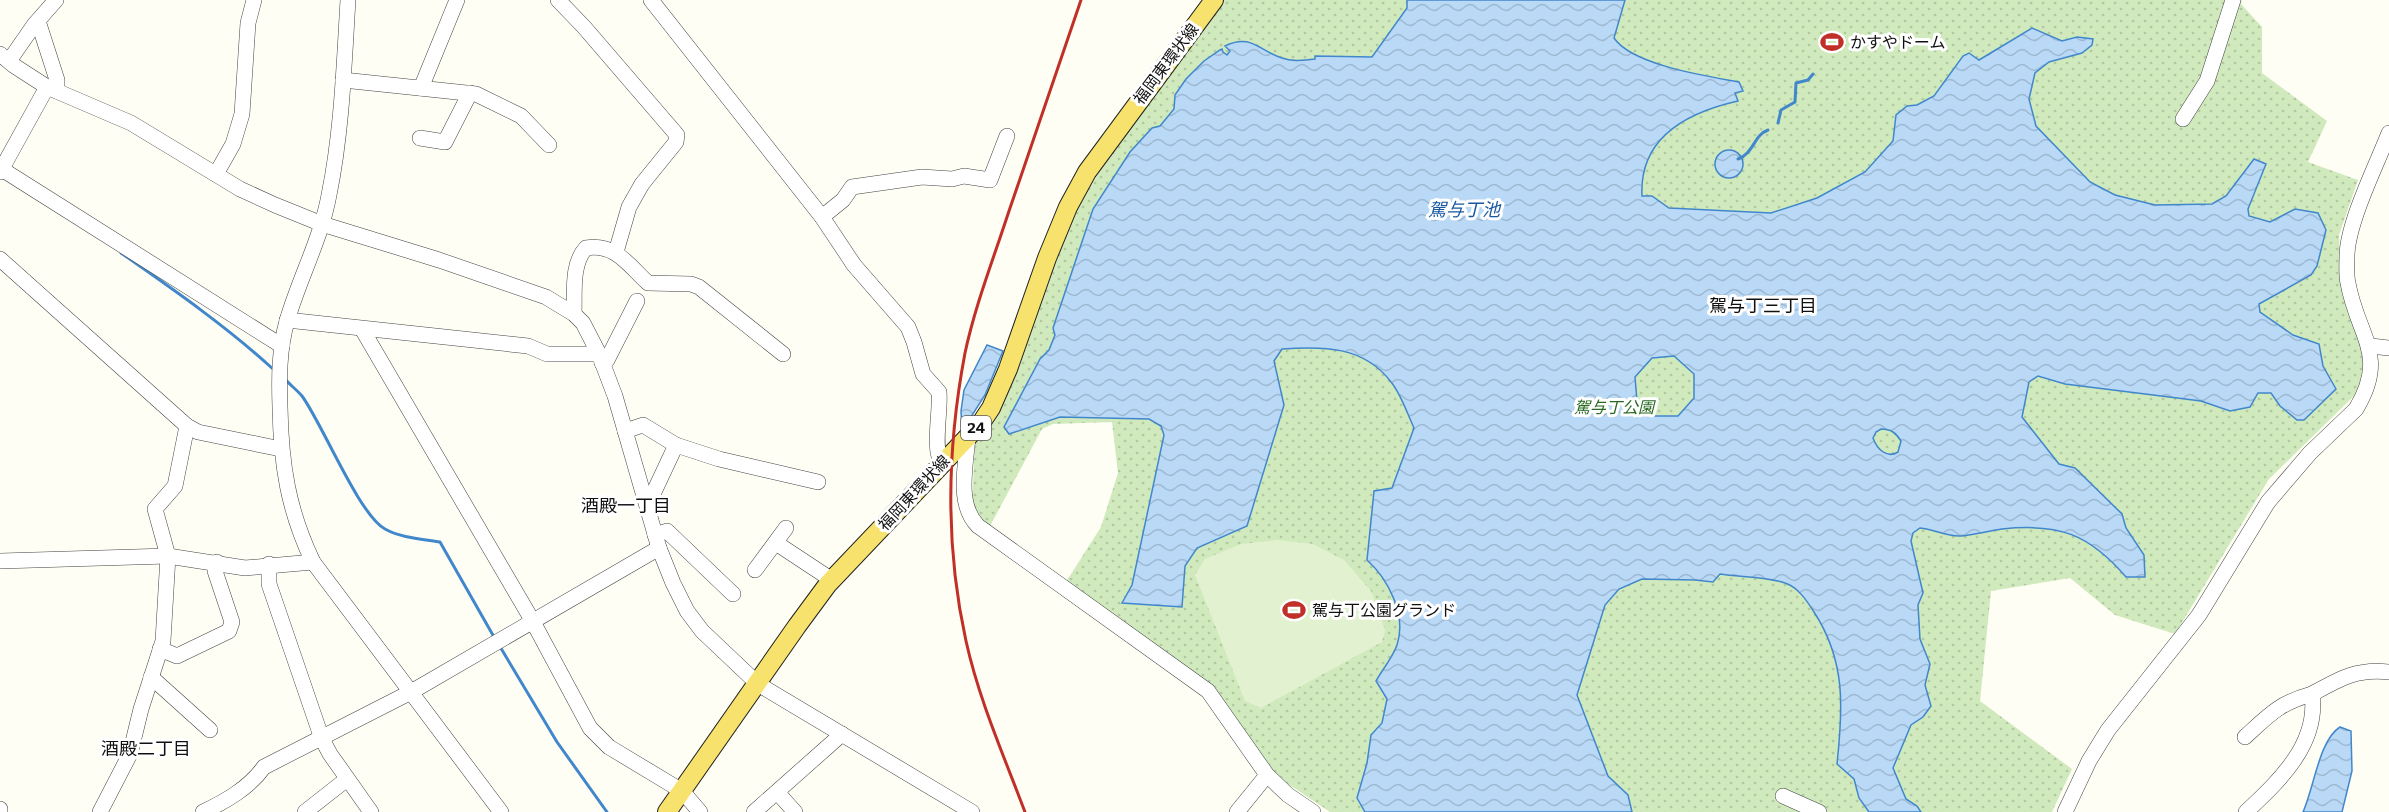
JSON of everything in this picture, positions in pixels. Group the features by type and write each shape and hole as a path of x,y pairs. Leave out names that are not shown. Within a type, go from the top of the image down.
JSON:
{"main road":[{"name":"福岡東環状線","path":"667,812 797,626 832,580 968,436 991,408 1008,369 1064,217 1087,172 1214,0"}],"street":[{"path":"56,0 4,58 52,89 131,123 240,189 275,206 322,224 439,260 546,297 574,314 588,333 601,358 657,541 687,611 702,632 758,684 972,812"},
{"path":"216,174 233,144 242,114 248,23 254,0"},
{"path":"348,0 336,155 322,224 287,320 282,346 279,373 281,449 291,506 313,562 501,812"},
{"path":"421,88 457,0"},
{"path":"558,0 584,27 676,135 676,141 642,183 629,207 616,252"},
{"path":"651,0 822,217 854,265 908,327 923,374 939,392 938,441 939,459 942,463"},
{"path":"2183,119 2207,81 2233,0"},
{"path":"38,21 57,80 1,169 282,346"},
{"path":"343,80 476,94 521,116 549,145"},
{"path":"420,138 445,142 470,93"},
{"path":"2065,812 2089,761 2108,730 2199,615 2268,502 2283,483 2356,409 2366,395 2374,367 2371,346 2347,283 2347,253 2349,233 2389,133"},
{"path":"822,217 843,200 852,187 922,177 952,179 964,176 990,180 1007,136"},
{"path":"574,314 577,265 580,255 586,249 593,247 606,248 616,252 648,283 691,284 699,287 783,354"},
{"path":"0,259 187,426 198,432 281,449"},
{"path":"287,320 528,346 547,354 607,360 637,301"},
{"path":"362,328 532,620 590,728 609,747 682,791 700,812"},
{"path":"2371,346 2389,348"},
{"path":"625,431 643,425 676,445 719,459 818,482"},
{"path":"100,812 130,754 163,641 168,556 155,509 175,486 187,426"},
{"path":"968,436 964,495 970,518 1158,657 1208,691 1267,775 1288,795 1313,812"},
{"path":"645,498 653,494 676,445"},
{"path":"755,570 786,528"},
{"path":"203,812 224,801 254,780 264,767 411,692 532,620 657,541 667,531 733,594"},
{"path":"776,543 832,580"},
{"path":"0,561 168,556 245,568 269,564 313,562"},
{"path":"160,649 177,656 229,631 232,622 215,571 217,562"},
{"path":"269,564 269,584 321,739 370,812"},
{"path":"2245,737 2278,707 2292,699 2312,694 2351,674 2371,670 2389,672"},
{"path":"151,677 210,730"},
{"path":"2246,812 2273,787 2302,747 2313,719 2312,694"},
{"path":"754,812 842,734"},
{"path":"1237,812 1267,775"},
{"path":"305,812 347,778"},
{"path":"777,792 795,812"},
{"path":"1783,796 1819,812"}],"green space":[{"name":"駕与丁池","path":"1220,0 2242,0 2241,4 2262,27 2262,73 2327,121 2308,162 2358,180 2339,235 2341,286 2357,332 2367,373 2358,392 2269,479 2175,634 2115,615 2070,578 1991,591 1980,701 2072,769 2052,812 1330,812 1269,771 1210,690 1064,585 1101,527 1118,473 1112,422 1053,424 1042,429 989,528 972,506 975,440 1070,220 1125,130"},
{"name":"駕与丁公園グランド","path":"1278,540 1313,544 1344,560 1371,591 1385,630 1382,642 1261,708 1245,701 1195,575 1205,559 1241,544"}],"water":[{"name":"駕与丁池","path":"1407,0 1625,0 1614,38 1623,47 1671,68 1739,82 1743,91 1735,93 1738,101 1702,112 1670,130 1658,143 1649,158 1643,175 1642,196 1652,196 1669,208 1771,213 1817,198 1865,172 1893,141 1896,115 1907,106 1917,105 1934,96 1963,56 1969,53 1979,60 2032,28 2062,41 2077,37 2093,39 2092,45 2082,53 2049,62 2035,73 2029,99 2036,126 2090,182 2115,195 2155,205 2212,204 2226,196 2254,159 2266,164 2248,209 2249,216 2270,222 2295,209 2318,213 2326,230 2317,266 2311,275 2259,304 2260,312 2293,335 2319,344 2323,366 2336,389 2304,420 2297,420 2280,406 2271,393 2258,393 2250,407 2230,411 2201,401 2065,384 2038,376 2029,382 2022,417 2059,464 2075,468 2122,514 2126,528 2144,555 2145,577 2126,577 2086,541 2057,530 2002,529 1956,536 1920,528 1913,533 1911,541 1923,593 1918,605 1920,639 1930,664 1925,685 1931,706 1923,717 1911,725 1893,768 1906,799 1917,806 1921,812 1869,812 1859,798 1854,779 1837,764 1841,704 1837,667 1824,630 1802,595 1790,585 1778,581 1720,574 1713,582 1642,579 1619,589 1605,605 1577,695 1608,776 1628,795 1632,812 1365,812 1357,798 1367,763 1371,735 1382,723 1387,699 1376,681 1395,650 1399,634 1394,598 1382,577 1367,560 1374,491 1392,488 1414,428 1398,392 1380,370 1368,361 1342,351 1313,348 1282,349 1274,361 1284,405 1247,526 1197,548 1185,566 1182,607 1122,603 1132,585 1164,435 1161,426 1149,419 1060,417 1009,434 1004,427 1040,359 1049,350 1055,335 1053,328 1093,209 1130,152 1152,128 1160,126 1174,109 1175,95 1186,79 1204,61 1220,50 1222,49 1227,55 1230,51 1225,46 1242,41 1255,44 1274,55 1290,60 1315,59 1315,56 1372,57 1407,8","holes":["1674,356 1694,374 1694,398 1678,416 1654,416 1637,401 1635,377 1652,358","1881,429 1890,431 1899,438 1901,441 1898,452 1886,454 1877,446 1873,438"]},
{"path":"1729,150 1739,154 1743,164 1739,174 1729,178 1719,174 1715,164 1719,154"},
{"path":"987,345 1003,351 985,395 962,431 961,411 964,390"},
{"path":"2340,727 2351,731 2352,771 2342,812 2303,812 2322,753 2333,733"}],"waterway":[{"path":"1778,123 1781,110 1795,102 1796,83 1808,80 1813,74"},
{"path":"1738,159 1747,153 1763,132 1768,130"},
{"path":"121,253 218,323 273,369"},
{"path":"285,379 302,396 353,488 375,520 385,529 398,534 440,542 494,637"},
{"path":"499,645 557,742 607,812"}],"railway":[{"path":"1025,812 985,706 966,641 954,569 952,461 959,389 974,318 1081,0"}],"place":[{"name":"かすやドーム","path":"1832,42"},
{"name":"駕与丁公園グランド","path":"1294,610"}],"district":[{"name":"駕与丁三丁目","path":"1763,306"},
{"name":"酒殿一丁目","path":"626,506"},
{"name":"酒殿二丁目","path":"146,749"}],"park label":[{"name":"駕与丁公園","path":"1614,407"}]}
